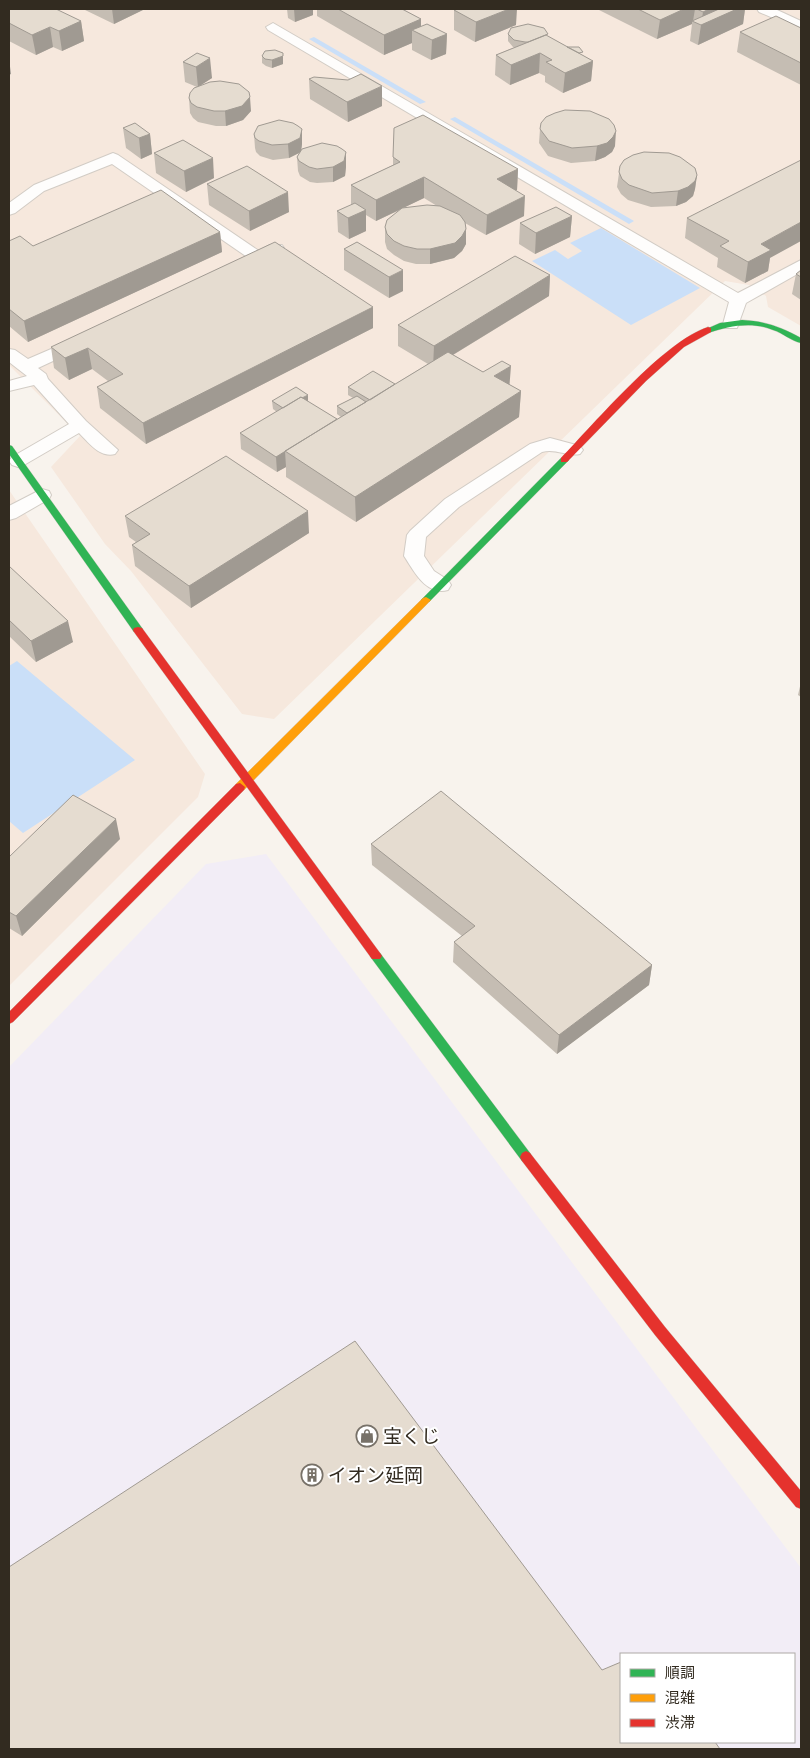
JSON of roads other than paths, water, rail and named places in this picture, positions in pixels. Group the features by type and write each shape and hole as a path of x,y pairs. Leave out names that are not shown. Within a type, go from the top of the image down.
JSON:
{"street":[{"path":"9,1019 246,782 318,706 441,585 643,379 681,345 713,328 731,324 754,324 776,328 801,341"},
{"path":"13,454 246,782 540,1174 731,1421 801,1502"}],"lane":[{"path":"764,9 801,26"},
{"path":"274,27 738,300"},
{"path":"9,210 40,188 112,158 259,258"},
{"path":"241,266 276,248 292,258"},
{"path":"731,324 738,300 801,265"},
{"path":"9,386 90,337"},
{"path":"9,354 34,372 80,425 109,450"},
{"path":"13,454 80,425"},
{"path":"441,585 427,576 414,556 416,536 452,503 536,448 550,444 574,450"},
{"path":"9,514 42,496"}],"water":[{"path":"314,37 426,102 420,104 309,39"},
{"path":"455,117 634,221 629,224 450,119"},
{"path":"601,228 700,288 631,325 532,261 555,250 568,259 582,251 570,243"},
{"path":"17,661 135,760 23,833 9,821 9,666"}],"place":[{"name":"宝くじ","path":"367,1436"},
{"name":"イオン延岡","path":"312,1475"}]}
